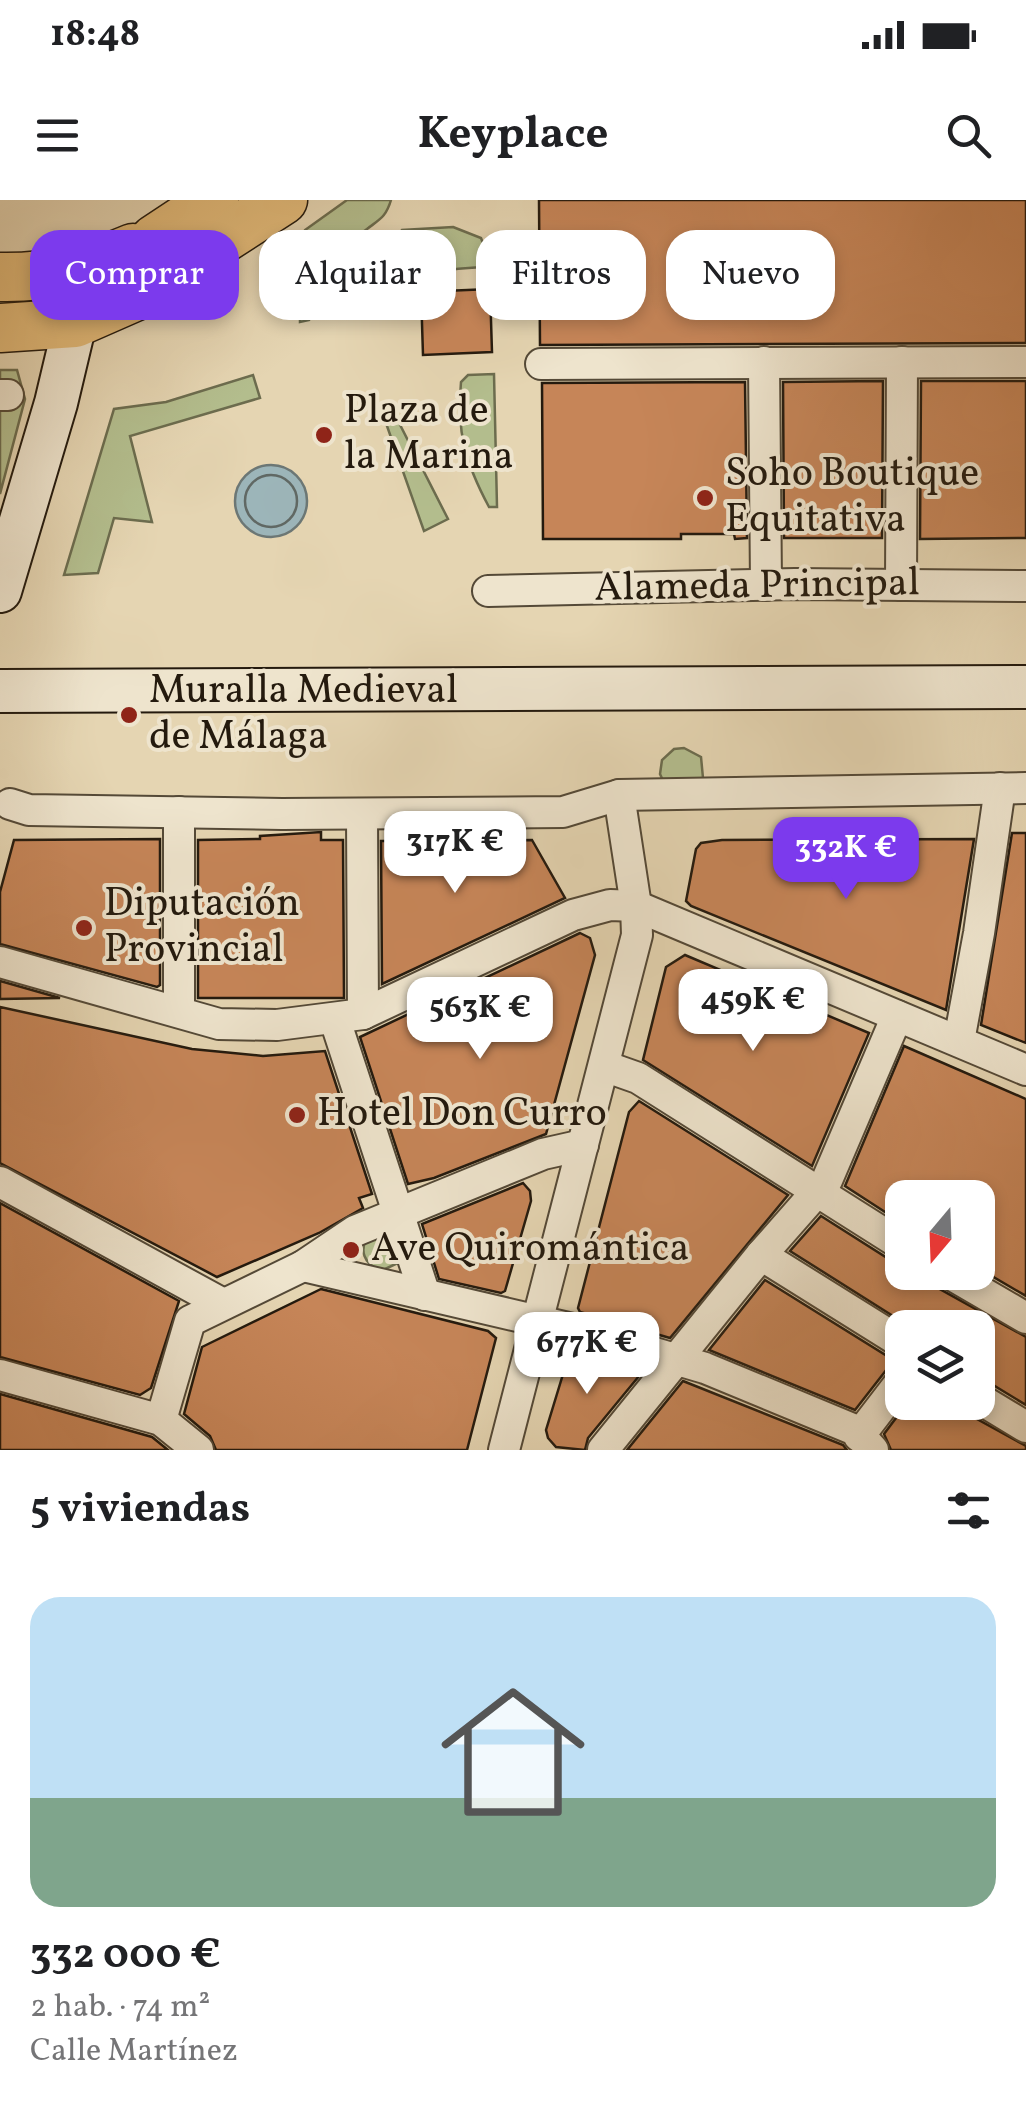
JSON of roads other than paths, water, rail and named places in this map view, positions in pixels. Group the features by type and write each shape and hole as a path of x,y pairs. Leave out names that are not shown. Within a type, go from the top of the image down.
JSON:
{"main road":[{"path":"169,230 214,200"},
{"path":"0,328 75,322 132,298 283,200"},
{"path":"0,278 30,278"}],"street":[{"path":"0,592 56,403 75,322"},
{"path":"764,362 766,585"},
{"path":"901,585 902,362"},
{"path":"541,364 1026,362"},
{"name":"Alameda Principal","path":"488,591 766,585 1026,586"},
{"path":"0,691 1026,687"},
{"path":"10,804 29,810 563,812 620,795 1013,788 958,1041"},
{"path":"509,1449 536,1324 637,935 620,795"},
{"path":"179,812 179,1012"},
{"path":"362,814 349,1017 397,1213 425,1295"},
{"path":"0,962 218,1024 277,1025 349,1017 572,915 610,905 636,906 1026,1070"},
{"path":"603,1450 827,1180 897,1016"},
{"path":"604,1066 638,1078 885,1233"},
{"path":"161,1420 190,1322 302,1266 354,1231 543,1154 583,1145"},
{"path":"0,1182 223,1304"},
{"path":"761,1255 885,1332"},
{"path":"302,1266 573,1330 706,1368 855,1430 866,1443 885,1410"},
{"path":"978,1290 1026,1318"},
{"path":"0,1375 161,1420 198,1450"},
{"path":"995,1408 1026,1427"}],"water":[{"path":"271,465 285,467 297,475 305,487 305,515 297,527 285,535 271,537 257,535 245,527 237,515 235,501 237,487 245,475 257,467"}],"place":[{"name":"Plaza de la Marina","path":"324,435"},
{"name":"Soho Boutique Equitativa","path":"705,498"},
{"name":"Muralla Medieval de Málaga","path":"129,715"},
{"name":"Diputación Provincial","path":"84,928"},
{"name":"Hotel Don Curro","path":"297,1115"},
{"name":"Ave Quiromántica","path":"351,1250"}]}
